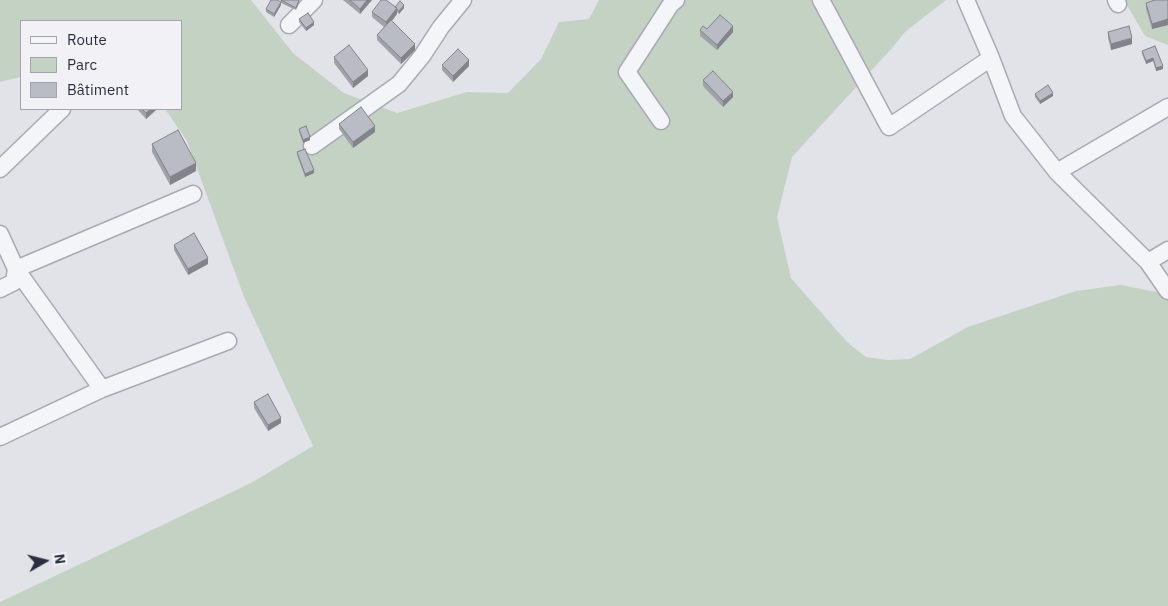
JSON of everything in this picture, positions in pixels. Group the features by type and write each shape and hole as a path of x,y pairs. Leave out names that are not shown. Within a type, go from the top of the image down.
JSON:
{"street":[{"path":"289,25 314,0"},
{"path":"312,146 399,84 463,0"},
{"path":"661,121 627,72 671,4 676,0"},
{"path":"821,0 889,127 991,58"},
{"path":"966,0 1013,116 1057,172 1148,262 1168,291"},
{"path":"1057,172 1168,107"},
{"path":"0,169 61,110"},
{"path":"16,269 193,194"},
{"path":"0,234 16,269 102,389"},
{"path":"1148,262 1168,250"},
{"path":"0,289 14,282 16,269"},
{"path":"0,437 102,389 228,341"}],"green space":[{"path":"0,0 251,0 293,53 344,93 397,113 467,92 508,93 541,59 559,22 589,19 599,0 946,0 905,32 792,157 777,217 791,278 847,342 866,357 889,360 910,359 968,327 1076,291 1120,285 1168,294 1168,606 0,606 0,602 251,483 313,446 244,297 187,141 166,110 182,110 182,20 20,20 20,77 0,82"},
{"path":"1124,0 1168,0 1168,45 1145,36"}],"building":[{"path":"271,0 281,2 274,14 266,9"},
{"path":"281,0 299,0 296,8"},
{"path":"350,0 367,0 360,9"},
{"path":"381,0 386,0 397,8 386,22 372,12"},
{"path":"1155,0 1168,0 1168,19 1152,24 1146,3"},
{"path":"400,1 404,5 399,11 395,7"},
{"path":"308,13 314,22 306,28 299,19"},
{"path":"720,15 733,26 717,45 700,30 703,26 707,29"},
{"path":"391,20 415,44 401,58 377,35"},
{"path":"1129,26 1132,38 1111,44 1108,32"},
{"path":"349,45 368,70 353,82 334,57"},
{"path":"1155,46 1163,66 1156,68 1153,58 1146,61 1142,51"},
{"path":"458,49 469,60 453,76 442,65"},
{"path":"713,71 733,92 723,101 703,80"},
{"path":"1048,85 1053,93 1040,101 1035,94"},
{"path":"361,107 375,126 353,142 339,124"},
{"path":"306,126 310,137 303,140 299,129"},
{"path":"178,130 196,163 170,177 152,144"},
{"path":"305,149 314,170 305,174 297,152"},
{"path":"194,233 208,258 188,269 174,245"},
{"path":"268,394 281,418 268,425 254,402"}]}
